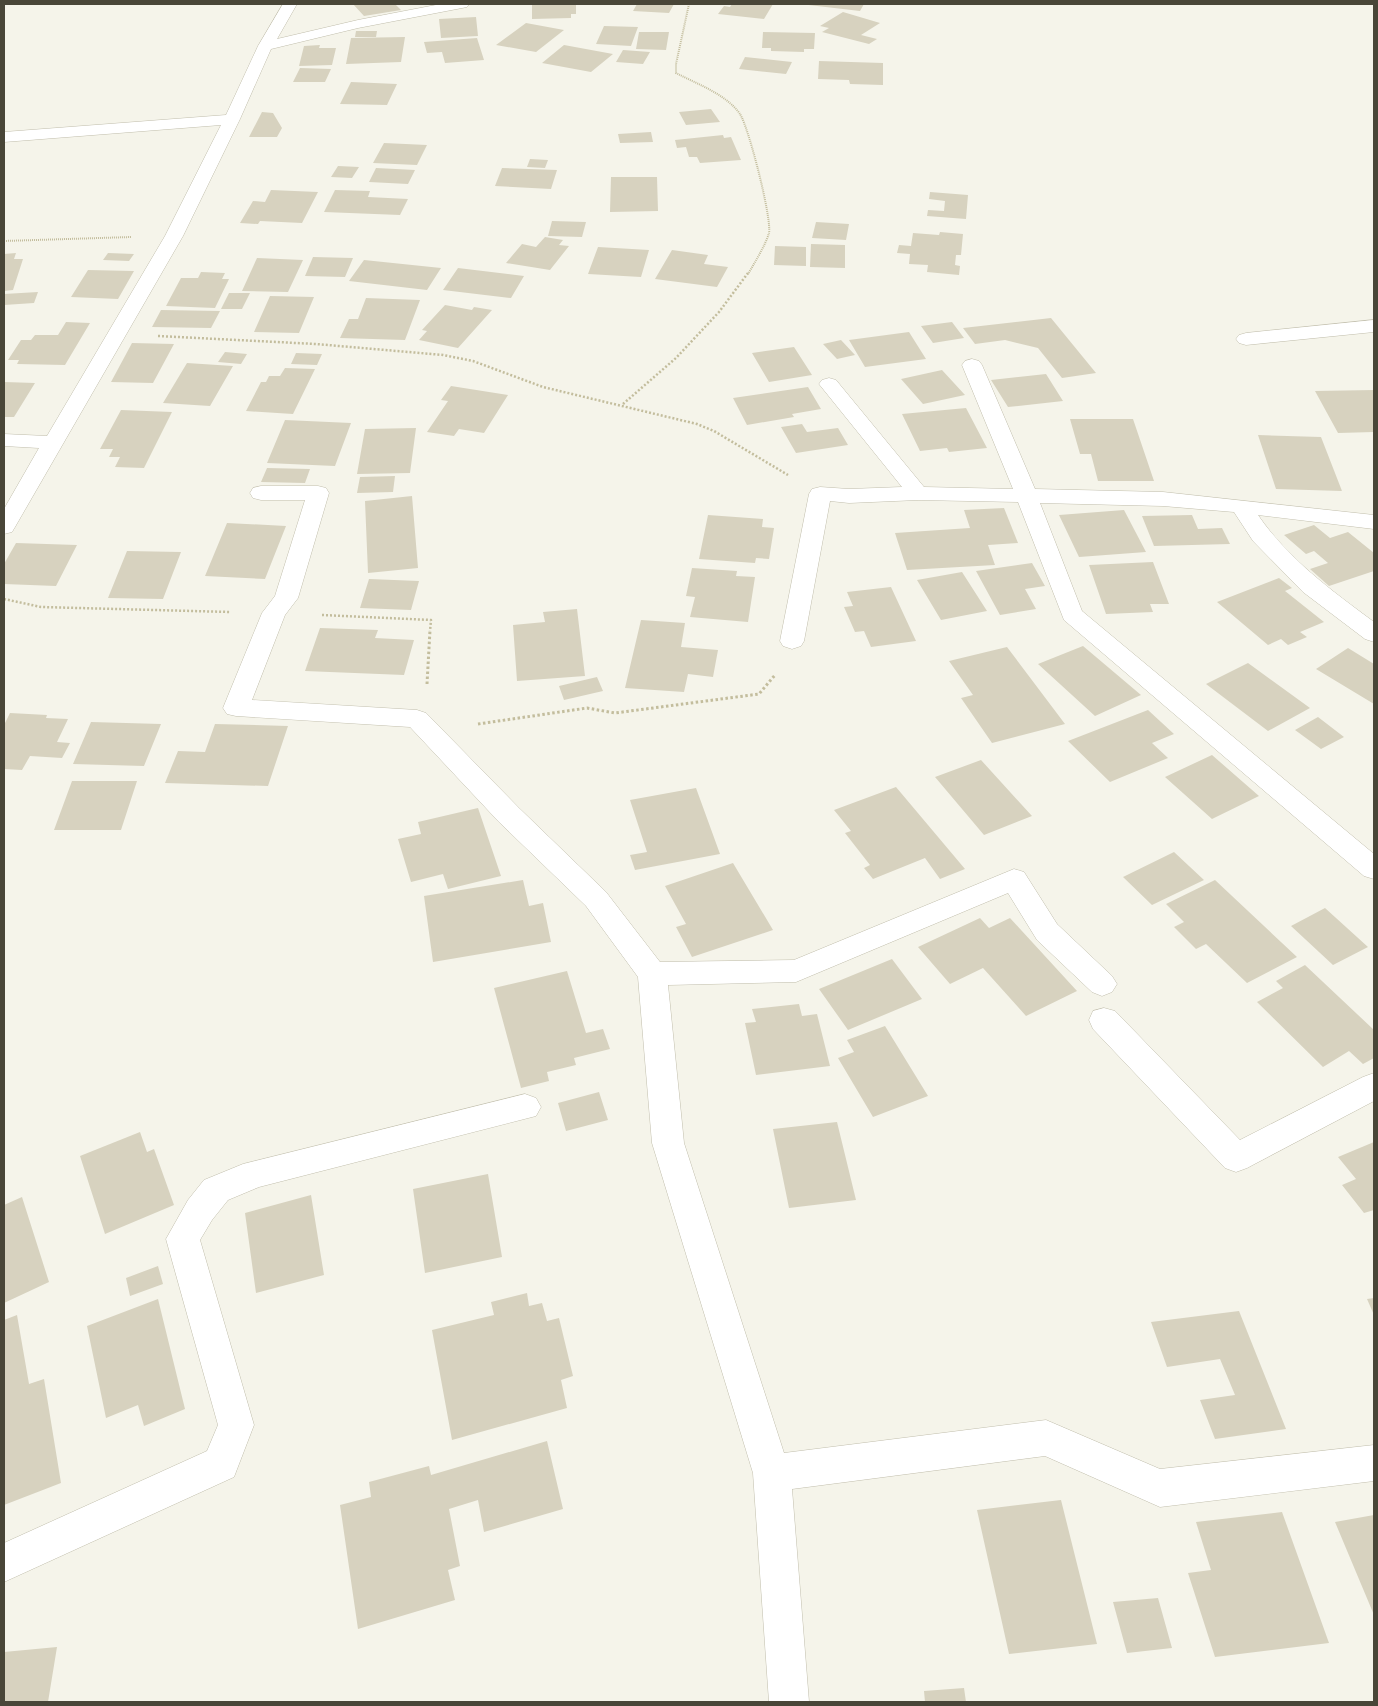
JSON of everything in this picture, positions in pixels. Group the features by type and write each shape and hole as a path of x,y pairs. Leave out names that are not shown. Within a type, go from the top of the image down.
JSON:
{"street":[{"path":"4,526 174,236 232,119 265,46 290,4"},
{"path":"265,46 358,24 462,4"},
{"path":"4,137 232,119"},
{"path":"1246,339 1374,326"},
{"path":"972,365 1026,495 1072,616 1374,869"},
{"path":"829,384 918,492"},
{"path":"4,440 52,443"},
{"path":"792,641 820,494 849,496 918,492 1163,499 1242,506 1374,522"},
{"path":"261,493 318,494 286,598 274,613 236,708 417,719 509,815 596,898 652,974 668,1142 772,1473 789,1702"},
{"path":"1242,506 1261,536 1311,587 1374,634"},
{"path":"652,974 796,971 1014,878 1047,932 1102,984"},
{"path":"1104,1020 1236,1158 1374,1086"},
{"path":"4,1563 221,1464 236,1426 182,1239 200,1210 216,1190 255,1174 525,1106"},
{"path":"772,1473 1046,1438 1160,1488 1374,1463"}],"path":[{"path":"4,4 9,4"},
{"path":"622,404 676,358 719,312 749,272 768,232 761,182 751,141 740,114 722,97 676,73 676,64 689,4"},
{"path":"4,241 174,236"},
{"path":"116,334 316,344 443,355 472,361 543,387 622,404 714,431 820,494"},
{"path":"427,731 587,708 615,713 759,694 781,668 792,641"}],"building":[{"path":"353,4 395,4 401,10 364,16"},
{"path":"532,4 576,4 576,14 571,14 571,18 532,19"},
{"path":"637,4 674,4 669,13 633,11"},
{"path":"732,4 773,4 764,19 718,14 724,6 730,7"},
{"path":"800,4 864,4 860,11"},
{"path":"843,12 880,23 861,35 877,39 869,44 822,32 829,28 820,26"},
{"path":"476,17 478,36 441,38 439,19"},
{"path":"526,23 564,30 536,52 496,45"},
{"path":"604,26 638,27 631,46 596,44"},
{"path":"356,31 377,31 376,37 355,37"},
{"path":"639,32 669,32 666,50 636,49"},
{"path":"763,32 815,33 814,49 804,49 804,52 771,51 771,48 762,48"},
{"path":"405,37 401,62 346,64 351,38"},
{"path":"477,38 484,60 445,63 442,52 427,53 424,42"},
{"path":"320,45 319,48 336,48 332,65 299,66 304,46"},
{"path":"564,45 613,54 591,72 542,63"},
{"path":"623,50 650,52 643,64 616,62"},
{"path":"745,57 792,62 786,74 739,69"},
{"path":"819,61 883,63 883,85 850,84 849,80 818,79"},
{"path":"300,68 331,69 325,82 293,82"},
{"path":"351,82 397,84 387,105 340,104"},
{"path":"711,109 720,122 686,125 679,112"},
{"path":"262,112 273,113 282,128 277,137 249,137"},
{"path":"651,132 653,142 620,143 618,134"},
{"path":"723,135 724,138 731,137 741,160 700,163 697,157 689,157 686,147 677,148 675,140"},
{"path":"384,143 427,145 417,165 373,163"},
{"path":"530,159 548,160 545,168 527,167"},
{"path":"338,166 359,167 352,178 331,177"},
{"path":"376,168 415,170 408,184 369,182"},
{"path":"502,168 557,170 551,189 495,186"},
{"path":"611,177 657,177 658,211 610,212"},
{"path":"271,190 318,192 302,223 260,221 258,224 240,223 253,201 265,202"},
{"path":"335,190 370,191 368,197 408,199 400,215 324,212"},
{"path":"930,192 968,195 966,219 927,216 928,210 944,211 945,201 929,199"},
{"path":"552,221 586,222 582,237 548,236"},
{"path":"816,222 849,224 846,240 812,238"},
{"path":"940,232 963,234 961,255 956,255 955,265 960,266 959,275 927,272 928,265 909,264 910,254 897,253 899,245 911,246 913,233 939,235"},
{"path":"545,237 563,240 559,245 569,246 550,270 506,263 522,244 536,247"},
{"path":"811,244 845,245 845,268 810,267"},
{"path":"775,246 806,247 806,266 774,265"},
{"path":"598,247 649,250 641,277 588,274"},
{"path":"672,250 708,255 704,264 728,267 717,287 655,279"},
{"path":"16,253 14,259 23,259 13,290 4,291 4,254"},
{"path":"108,253 134,254 129,261 103,260"},
{"path":"313,257 353,258 345,277 305,276"},
{"path":"257,258 303,260 288,292 242,291"},
{"path":"364,260 441,268 427,290 349,281"},
{"path":"458,268 524,276 511,298 443,290"},
{"path":"88,270 134,271 118,299 71,297"},
{"path":"201,272 225,273 222,279 229,279 215,308 166,306 181,278 198,278"},
{"path":"38,292 34,303 4,305 4,294"},
{"path":"229,293 250,293 242,309 221,309"},
{"path":"270,296 314,297 299,333 254,332"},
{"path":"366,298 420,300 405,340 340,338 349,319 358,319"},
{"path":"445,305 472,310 474,307 492,310 458,348 419,340 427,331 422,330"},
{"path":"161,310 220,311 211,328 152,327"},
{"path":"1051,318 1096,373 1062,378 1038,348 1005,340 975,344 963,328"},
{"path":"66,322 90,323 65,365 17,364 19,360 8,360 21,340 31,340 35,335 58,335"},
{"path":"952,322 964,338 933,343 921,326"},
{"path":"909,332 926,359 865,367 849,340"},
{"path":"841,340 855,355 837,359 823,344"},
{"path":"132,343 174,344 153,383 111,382"},
{"path":"794,347 812,375 769,382 752,353"},
{"path":"225,352 247,354 241,364 218,362"},
{"path":"296,353 322,354 317,365 291,364"},
{"path":"187,363 233,366 210,406 163,403"},
{"path":"285,368 315,369 293,414 246,411 261,382 266,382 269,376 280,376"},
{"path":"942,370 965,395 923,404 901,379"},
{"path":"1046,374 1063,401 1008,407 991,380"},
{"path":"4,382 35,383 14,417 4,417"},
{"path":"451,386 508,395 484,433 459,429 454,436 427,432 448,401 441,400"},
{"path":"808,387 821,409 792,414 794,417 747,425 733,398"},
{"path":"1374,390 1374,432 1338,433 1315,391"},
{"path":"966,408 987,448 949,452 947,448 920,451 902,414"},
{"path":"121,410 172,412 144,468 115,467 120,457 109,457 113,449 100,449"},
{"path":"1070,419 1133,419 1154,481 1098,481 1091,454 1080,454"},
{"path":"285,420 351,423 335,466 267,463"},
{"path":"802,424 807,432 838,428 848,445 796,453 781,427"},
{"path":"416,428 410,473 357,474 365,429"},
{"path":"1258,435 1321,437 1342,491 1276,489"},
{"path":"267,468 310,469 305,483 261,482"},
{"path":"395,476 393,492 357,493 360,477"},
{"path":"412,496 418,568 368,573 365,501"},
{"path":"1004,508 1018,543 988,545 995,565 907,570 895,533 970,528 964,510"},
{"path":"1124,510 1146,552 1079,557 1059,515"},
{"path":"708,515 763,519 762,527 774,528 769,559 756,558 755,563 699,559"},
{"path":"1192,515 1198,529 1222,528 1230,544 1154,546 1142,516"},
{"path":"227,523 286,526 265,579 205,576"},
{"path":"1314,525 1330,538 1348,532 1374,553 1374,571 1329,586 1310,569 1328,563 1314,551 1306,554 1284,535"},
{"path":"16,543 77,545 56,586 4,584 4,564"},
{"path":"127,551 181,552 163,599 108,598"},
{"path":"1153,562 1169,604 1150,604 1153,612 1106,614 1089,565"},
{"path":"1032,563 1045,586 1025,589 1036,609 1000,615 976,571"},
{"path":"692,568 737,571 736,576 755,577 748,622 690,617 695,597 686,596"},
{"path":"962,572 987,611 941,620 917,580"},
{"path":"1279,578 1292,588 1285,591 1324,622 1300,632 1307,637 1288,645 1281,639 1268,645 1217,602"},
{"path":"369,579 419,581 411,610 360,608"},
{"path":"891,587 916,641 871,647 864,631 855,632 844,607 853,606 847,592"},
{"path":"577,609 585,676 517,681 513,625 545,622 543,612"},
{"path":"641,620 685,623 681,647 718,650 713,677 688,674 684,692 625,688"},
{"path":"320,628 378,630 375,638 414,640 404,675 305,671"},
{"path":"1083,646 1141,695 1095,716 1038,664"},
{"path":"1007,647 1065,724 992,743 961,698 973,695 949,661"},
{"path":"1348,648 1374,664 1374,704 1316,669"},
{"path":"1248,663 1310,708 1268,731 1206,684"},
{"path":"597,677 603,691 564,700 559,686"},
{"path":"1148,710 1174,734 1152,743 1168,758 1110,782 1068,741"},
{"path":"10,713 47,715 46,718 68,719 57,742 70,743 62,758 30,756 22,770 4,769 4,725"},
{"path":"1318,717 1344,737 1321,749 1295,730"},
{"path":"91,722 161,724 144,766 73,764"},
{"path":"215,724 288,726 268,786 165,783 178,751 205,752"},
{"path":"1212,755 1259,796 1212,819 1165,777"},
{"path":"981,760 1032,816 984,835 935,777"},
{"path":"72,781 137,781 121,830 54,830"},
{"path":"896,787 965,869 940,879 925,858 873,879 864,868 870,865 845,833 851,831 834,810"},
{"path":"696,788 720,854 635,870 630,855 647,852 630,800"},
{"path":"478,808 501,876 448,889 443,874 411,882 398,839 421,834 418,822"},
{"path":"1174,852 1204,880 1152,905 1123,877"},
{"path":"733,863 773,930 692,957 676,927 686,924 665,886"},
{"path":"523,880 529,906 543,903 551,942 433,962 424,896"},
{"path":"1215,880 1297,957 1247,983 1206,944 1196,949 1174,927 1184,922 1166,904"},
{"path":"1325,908 1368,947 1333,965 1291,926"},
{"path":"980,918 989,928 1010,918 1077,991 1026,1016 983,968 950,984 918,947"},
{"path":"892,959 922,999 848,1030 819,989"},
{"path":"1305,965 1374,1030 1374,1058 1363,1064 1349,1051 1323,1067 1257,1002 1283,988 1276,981"},
{"path":"567,971 586,1033 603,1029 610,1049 574,1058 576,1065 547,1072 549,1081 521,1088 494,988"},
{"path":"799,1004 802,1016 817,1014 830,1066 756,1075 745,1023 756,1022 752,1009"},
{"path":"885,1026 928,1096 873,1117 838,1058 854,1052 847,1040"},
{"path":"599,1092 608,1120 566,1131 558,1103"},
{"path":"837,1122 856,1200 789,1208 773,1129"},
{"path":"140,1132 147,1152 154,1149 174,1205 105,1234 80,1156"},
{"path":"1374,1142 1374,1210 1364,1213 1342,1185 1356,1179 1338,1157"},
{"path":"488,1174 502,1257 425,1273 413,1189"},
{"path":"311,1195 324,1275 256,1293 245,1213"},
{"path":"22,1197 49,1282 4,1303 4,1205"},
{"path":"158,1266 163,1284 130,1296 126,1278"},
{"path":"527,1293 529,1306 542,1303 547,1321 559,1318 573,1376 561,1380 567,1408 452,1440 432,1330 494,1315 491,1302"},
{"path":"1374,1298 1374,1315 1367,1299"},
{"path":"158,1299 185,1409 144,1426 138,1405 106,1418 87,1326"},
{"path":"1239,1311 1286,1429 1215,1439 1200,1400 1235,1395 1220,1359 1167,1367 1151,1322"},
{"path":"17,1315 29,1384 44,1379 61,1483 4,1505 4,1320"},
{"path":"547,1441 563,1509 484,1532 478,1500 449,1509 460,1566 448,1570 455,1600 358,1629 340,1505 371,1497 369,1482 429,1466 431,1475"},
{"path":"1061,1500 1097,1644 1009,1654 977,1510"},
{"path":"1282,1512 1329,1643 1215,1657 1188,1573 1211,1570 1196,1522"},
{"path":"1374,1515 1374,1615 1335,1522"},
{"path":"1158,1598 1172,1648 1127,1653 1113,1602"},
{"path":"57,1647 48,1702 4,1702 4,1652"},
{"path":"964,1688 966,1702 925,1702 924,1691"}]}
